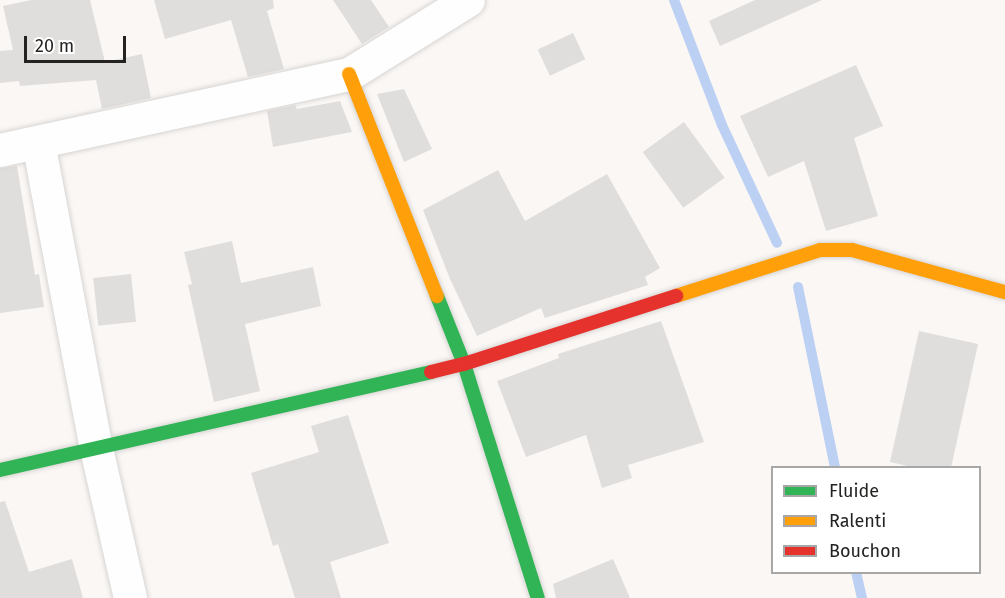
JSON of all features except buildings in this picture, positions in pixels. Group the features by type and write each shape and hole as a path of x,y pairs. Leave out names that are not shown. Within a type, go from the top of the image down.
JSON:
{"street":[{"path":"0,150 350,74 468,0"},
{"path":"350,74 464,364 533,597"},
{"path":"38,142 96,448 130,598"},
{"path":"0,470 464,364 820,250 852,250 1005,292"}],"waterway":[{"path":"674,0 722,125 777,243"},
{"path":"798,287 835,466"},
{"path":"856,574 862,598"}],"traffic: fast":[{"path":"437,296 464,364 538,598"},
{"path":"0,470 431,372"}],"traffic: slow":[{"path":"349,74 437,296"},
{"path":"676,296 820,250 852,250 1005,292"}],"traffic: jam":[{"path":"431,372 464,364 676,296"}]}
